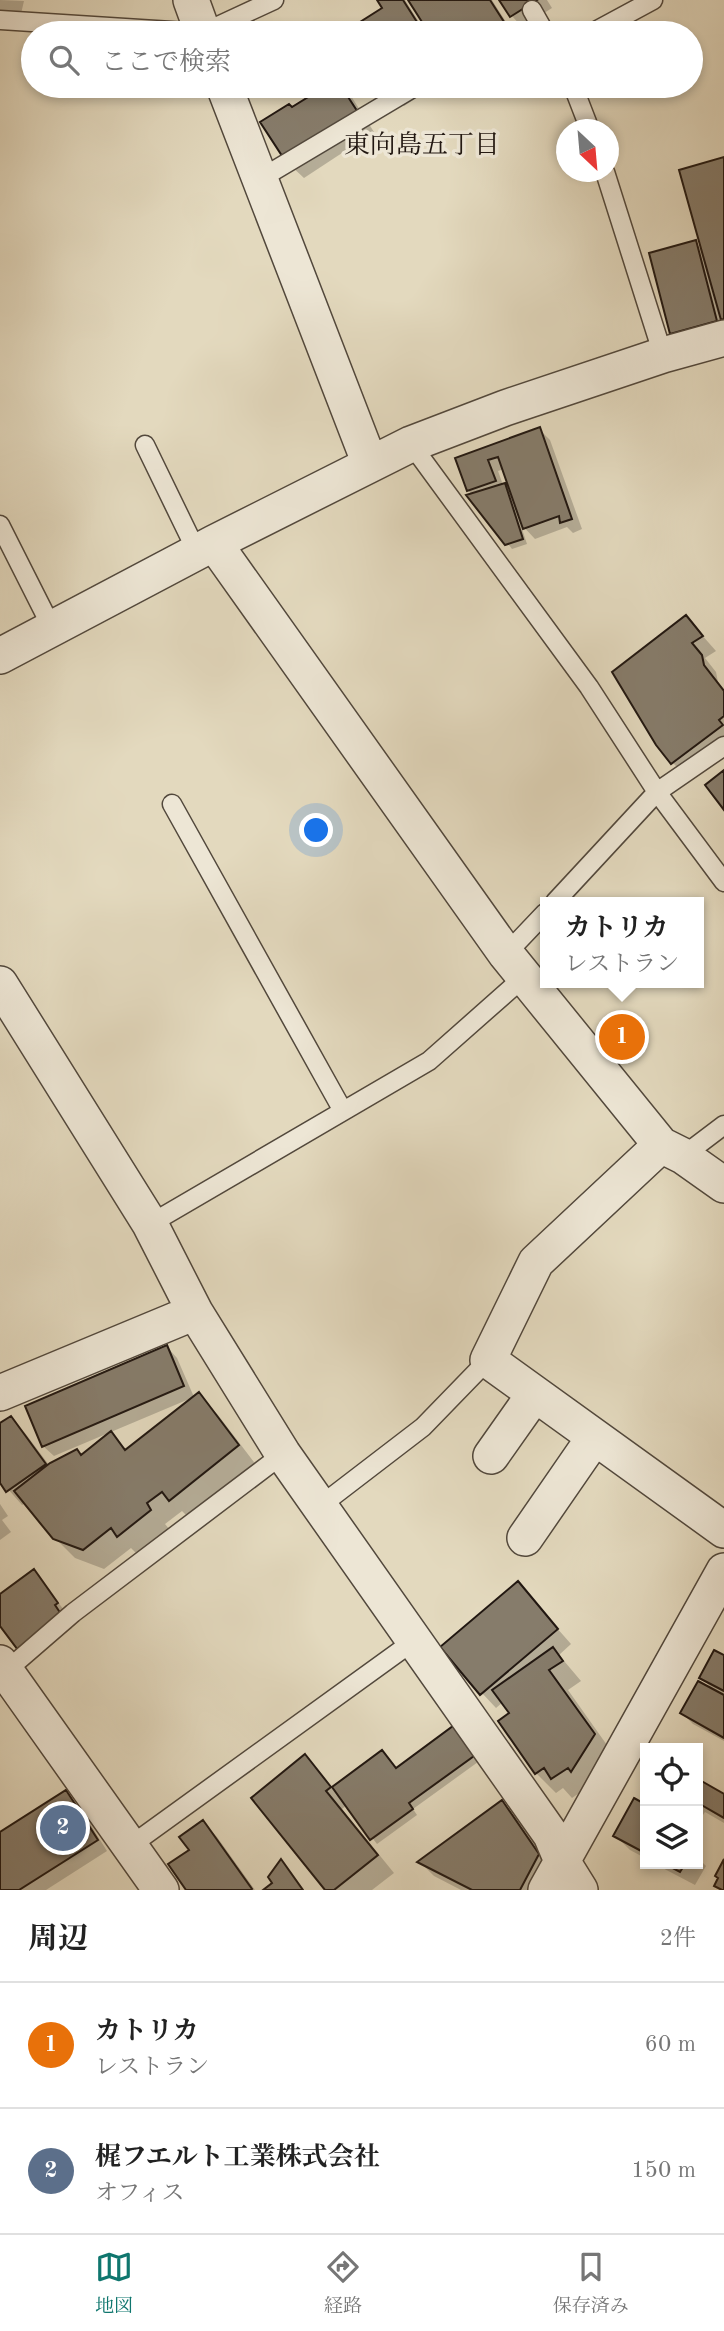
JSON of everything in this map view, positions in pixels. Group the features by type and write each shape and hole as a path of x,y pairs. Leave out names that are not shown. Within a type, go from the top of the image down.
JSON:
{"street":[{"path":"191,0 199,21"},
{"path":"228,98 370,464"},
{"path":"0,656 206,547 411,444 505,408 663,355 724,338"},
{"path":"206,547 515,966 672,1151 724,1185"},
{"path":"0,984 150,1224 195,1312 283,1454 551,1835 554,1875"},
{"path":"672,1151 536,1262 488,1360 724,1530"},
{"path":"0,1393 195,1312"},
{"path":"491,1455 534,1395"},
{"path":"525,1538 594,1438"},
{"path":"554,1875 724,1571"},
{"path":"3,1667 161,1890"},
{"path":"554,1875 580,1890"}],"lane":[{"path":"229,21 274,0"},
{"path":"614,21 653,0"},
{"path":"532,10 538,21"},
{"path":"0,20 21,21"},
{"path":"260,179 396,98"},
{"path":"578,98 586,119"},
{"path":"609,182 663,355"},
{"path":"411,444 589,687 657,792 724,882"},
{"path":"145,445 206,547"},
{"path":"0,525 52,628"},
{"path":"560,897 657,792 724,746"},
{"path":"172,804 343,1111"},
{"path":"150,1224 429,1060 515,966 540,922"},
{"path":"672,1151 724,1125"},
{"path":"320,1506 423,1427 488,1360"},
{"path":"3,1667 283,1454"},
{"path":"130,1846 415,1640"}],"building":[{"path":"377,0 403,0 416,21 362,21 382,8"},
{"path":"408,0 490,0 503,21 421,21"},
{"path":"499,0 537,0 510,17"},
{"path":"307,98 349,98 361,117 288,165 260,122 289,104 292,107"},
{"path":"724,157 724,319 721,320 679,170"},
{"path":"696,240 717,321 670,334 649,253"},
{"path":"540,427 572,519 560,523 559,516 523,529 498,457 488,460 496,481 467,491 455,458"},
{"path":"505,483 523,539 505,545 466,495"},
{"path":"686,615 703,636 692,643 702,655 704,665 724,691 724,716 719,720 723,725 671,764 656,745 612,672"},
{"path":"724,770 724,810 705,785"},
{"path":"167,1345 184,1386 42,1447 25,1406"},
{"path":"199,1392 239,1445 169,1501 162,1492 147,1503 151,1510 117,1537 111,1528 83,1550 53,1539 14,1491 50,1463 77,1449 81,1455 111,1431 125,1450"},
{"path":"11,1416 46,1464 6,1492 0,1483 0,1423"},
{"path":"34,1569 58,1603 55,1605 63,1617 18,1650 0,1626 0,1594"},
{"path":"518,1581 558,1629 480,1695 440,1647"},
{"path":"553,1647 563,1661 549,1670 595,1734 571,1772 568,1768 551,1779 544,1768 535,1774 498,1721 509,1713 492,1690"},
{"path":"714,1650 724,1655 724,1691 699,1678"},
{"path":"698,1681 724,1695 724,1738 680,1713"},
{"path":"453,1726 474,1756 409,1803 413,1809 370,1840 332,1787 382,1750 396,1768"},
{"path":"305,1754 331,1787 326,1791 378,1855 334,1890 325,1890 251,1798"},
{"path":"703,1782 724,1794 724,1818 703,1806"},
{"path":"66,1790 98,1840 19,1890 0,1890 0,1832"},
{"path":"634,1798 640,1801 640,1850 613,1836"},
{"path":"502,1800 539,1854 520,1890 472,1890 417,1862"},
{"path":"203,1820 251,1890 186,1890 168,1864 189,1850 179,1837"},
{"path":"281,1859 303,1890 263,1890 272,1883 268,1877"},
{"path":"724,1859 722,1890 714,1886 718,1878 715,1876"}],"place":[{"name":"カトリカ","path":"622,1037"},
{"name":"梶フエルト工業株式会社","path":"63,1828"}],"district":[{"name":"東向島五丁目","path":"422,144"}]}
